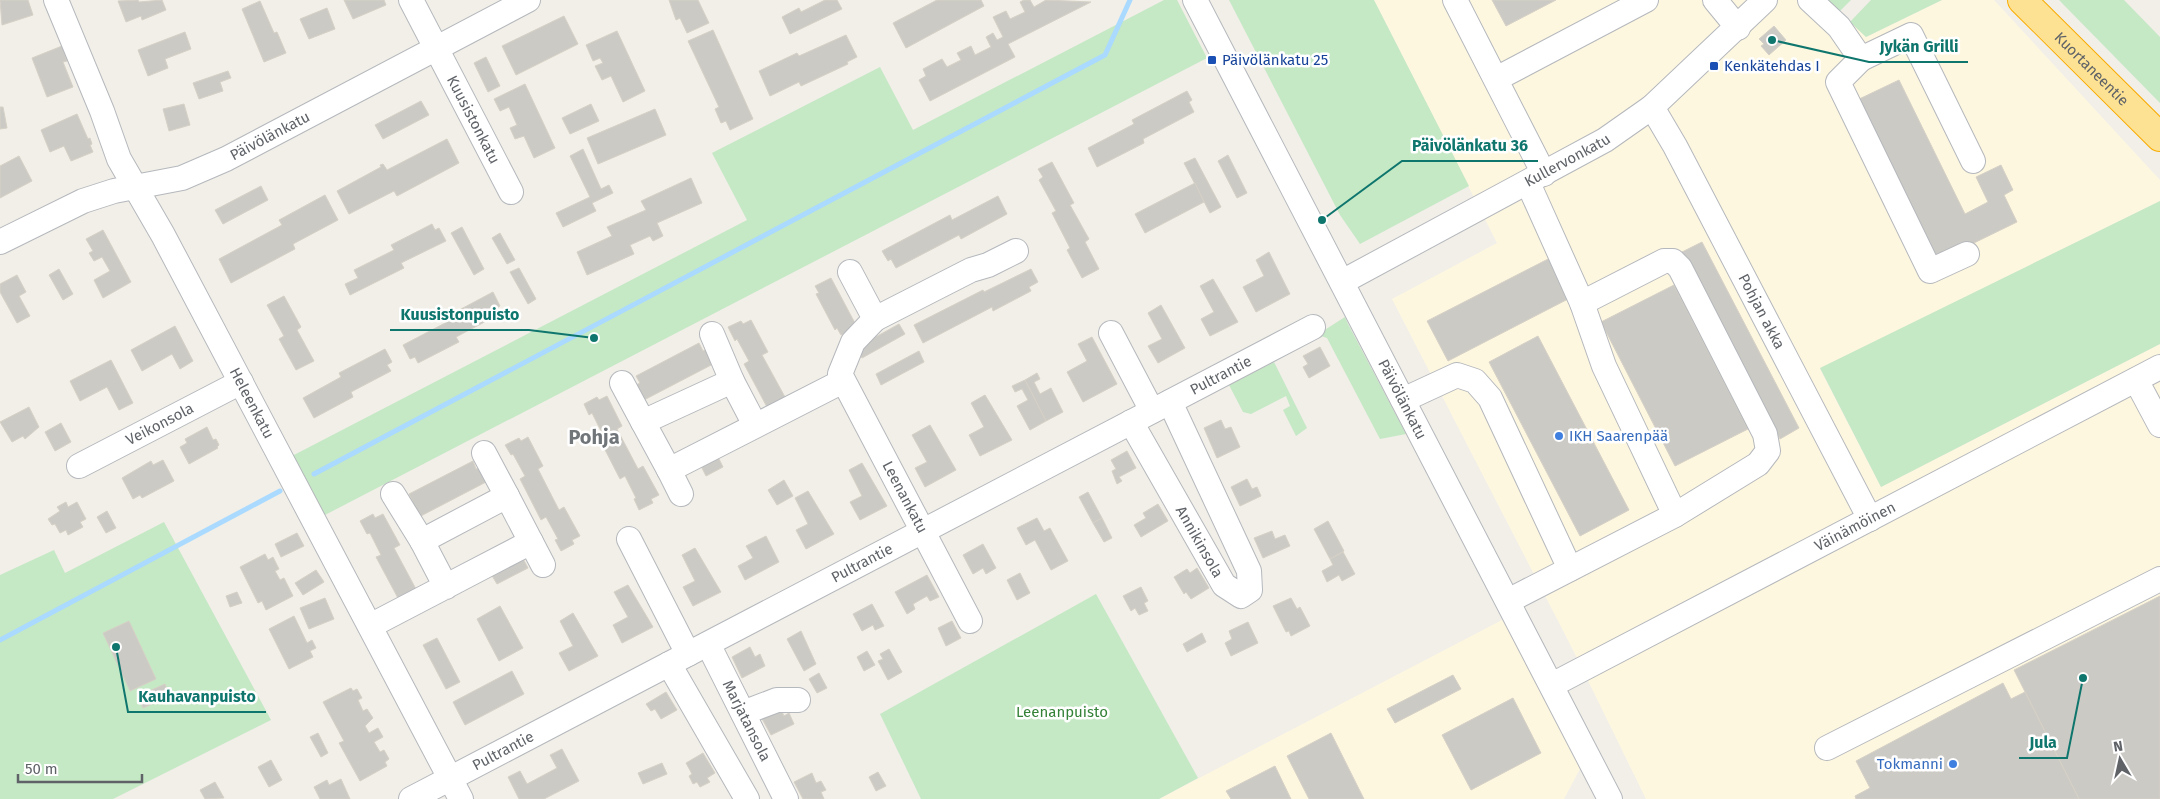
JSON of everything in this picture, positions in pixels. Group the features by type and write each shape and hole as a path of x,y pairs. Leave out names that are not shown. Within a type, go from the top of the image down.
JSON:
{"highway":[{"name":"Kuortaneentie","path":"2022,0 2160,138"}],"street":[{"name":"Heleenkatu","path":"56,0 102,111 119,159 241,382 461,799"},
{"name":"Kuusistonkatu","path":"411,0 511,192"},
{"name":"Päivölänkatu","path":"0,242 83,201 114,191 182,178 226,159 528,0"},
{"name":"Päivölänkatu","path":"1195,0 1610,799"},
{"path":"1455,0 1496,79 1536,179 1604,366 1674,515"},
{"path":"1496,79 1646,0"},
{"path":"1714,0 1738,28"},
{"name":"Kullervonkatu","path":"1342,282 1536,179 1605,140 1652,107 1738,28 1765,0"},
{"path":"1810,0 1839,26 1862,59"},
{"path":"1967,254 1930,272 1838,82 1862,59 1912,35 1972,161"},
{"name":"Pohjan akka","path":"1652,107 1675,146 1870,519"},
{"path":"669,470 755,426 842,377 853,342 875,319 971,270 988,265 1016,251"},
{"path":"1508,601 1674,515 1758,464 1768,450 1765,434 1680,268 1673,261 1664,261 1582,302"},
{"path":"850,272 875,319"},
{"name":"Pultrantie","path":"410,799 1313,327"},
{"name":"Annikinsola","path":"1111,333 1161,407 1249,571 1250,590 1241,596 1224,585 1131,422"},
{"path":"712,334 732,382 755,426"},
{"name":"Väinämöinen","path":"1552,685 2160,367"},
{"path":"1403,400 1457,375 1475,381 1490,398 1570,569"},
{"name":"Leenankatu","path":"842,377 970,621"},
{"path":"2136,380 2160,424"},
{"name":"Veikonsola","path":"78,466 241,382"},
{"path":"622,382 681,494"},
{"path":"643,422 732,382"},
{"path":"484,453 543,565"},
{"path":"394,494 422,541 446,587"},
{"path":"422,541 507,496"},
{"name":"Marjatansola","path":"629,539 688,654 747,799"},
{"path":"370,626 531,542"},
{"path":"1827,748 2160,579"},
{"name":"Marjatansola","path":"688,654 743,713 786,799"},
{"path":"743,713 777,700 798,700"}],"shaded area":[{"path":"1374,0 1827,0 1866,37 1942,0 1994,0 2160,180 2160,201 1820,369 1881,487 2160,344 2160,799 1646,799 1572,648 1392,299 1497,243"},
{"path":"1504,619 1582,765 1564,799 1159,799"}],"green space":[{"path":"1164,0 1177,0 1207,58 323,516 292,456 747,220 712,153 880,67 913,130"},
{"path":"1229,0 1374,0 1469,186 1360,244 1340,215"},
{"path":"1827,0 1851,0 1839,12"},
{"path":"1871,0 1942,0 1866,37 1850,22"},
{"path":"2059,0 2124,0 2160,37 2160,103"},
{"path":"2160,201 2160,344 1881,487 1820,368"},
{"path":"1345,317 1406,434 1380,439 1327,338 1321,336 1323,331"},
{"path":"1274,362 1307,428 1296,436 1283,410 1290,406 1286,396 1251,414 1243,412 1229,385"},
{"path":"164,522 271,720 113,799 0,799 0,575 54,550 65,573"},
{"name":"Leenanpuisto","path":"1096,594 1198,778 1159,799 921,799 880,714"}],"building":[{"path":"0,0 28,0 33,15 2,25"},
{"path":"138,0 139,2 162,0 166,10 142,20 141,16 126,22 118,1"},
{"path":"344,0 384,0 386,5 353,19"},
{"path":"669,0 698,0 709,23 687,33 680,18 676,20"},
{"path":"825,0 837,0 842,9 790,34 782,17 799,8 801,12"},
{"path":"937,0 981,0 984,6 906,48 893,23"},
{"path":"1030,0 1034,7 1046,0 1091,2 1008,44 1015,57 930,101 919,80 926,76 923,69 942,59 947,67 961,60 957,53 971,46 975,55 991,47 986,37 993,33 997,40 1003,37 993,17 1006,11 1010,19 1025,12 1020,2"},
{"path":"1492,0 1556,0 1506,26"},
{"path":"260,1 274,33 277,32 286,53 264,62 242,9"},
{"path":"327,8 335,29 309,39 300,19"},
{"path":"564,16 578,44 516,75 502,46"},
{"path":"1774,26 1786,40 1769,55 1761,46 1764,44 1759,39"},
{"path":"713,30 753,119 730,130 726,121 721,123 715,109 719,107 688,41"},
{"path":"617,31 645,91 623,102 611,76 602,80 595,66 603,63 600,58 593,61 586,45"},
{"path":"185,32 191,49 165,59 168,68 148,76 138,50"},
{"path":"846,35 857,57 847,62 848,64 801,86 799,82 770,96 759,71 797,53 799,56"},
{"path":"62,46 67,61 63,62 73,87 47,97 32,58"},
{"path":"486,57 500,86 488,92 474,63"},
{"path":"228,71 231,78 220,82 223,91 199,99 193,83"},
{"path":"1899,80 1965,214 1988,202 1976,177 2001,165 2013,190 2004,195 2017,222 1935,262 1855,101"},
{"path":"525,84 555,148 534,158 524,136 515,139 510,128 517,125 509,107 500,111 494,99"},
{"path":"1187,91 1192,100 1189,102 1194,112 1143,139 1144,143 1097,167 1088,148 1134,124 1132,120"},
{"path":"421,101 429,115 383,139 375,125"},
{"path":"184,104 190,125 169,131 163,109"},
{"path":"591,104 599,121 570,134 562,118"},
{"path":"0,107 3,107 7,128 0,129"},
{"path":"655,109 666,135 598,164 587,138"},
{"path":"77,114 88,139 90,138 93,152 71,161 64,146 50,152 41,130"},
{"path":"447,139 459,163 397,196 394,191 349,214 337,191 381,167 380,165 383,164 387,170"},
{"path":"583,149 601,189 609,185 613,193 592,203 596,211 563,227 556,213 590,197 570,156"},
{"path":"1228,155 1247,193 1237,198 1218,161"},
{"path":"19,156 32,181 0,198 0,166"},
{"path":"1195,158 1221,207 1210,213 1184,163"},
{"path":"1052,162 1074,203 1070,205 1089,239 1085,242 1099,269 1082,278 1067,250 1070,248 1052,213 1056,211 1039,180 1043,177 1038,169"},
{"path":"691,178 702,203 657,223 663,236 653,241 650,236 630,245 634,254 587,275 577,252 612,236 607,227 646,210 641,201"},
{"path":"1195,183 1204,202 1145,233 1135,214"},
{"path":"261,186 268,200 223,224 215,210"},
{"path":"325,195 338,220 293,244 295,249 231,283 219,259 282,225 279,220"},
{"path":"998,196 1007,214 961,239 959,235 896,268 891,259 888,261 882,251 950,215 952,220"},
{"path":"432,224 435,230 439,228 446,241 401,263 404,268 350,295 345,284 358,278 354,270 394,250 391,245"},
{"path":"462,227 484,269 474,275 451,233"},
{"path":"103,230 131,282 103,298 94,280 110,271 102,257 94,261 89,253 93,251 86,239"},
{"path":"500,233 515,260 507,264 492,238"},
{"path":"1702,242 1799,428 1780,439 1682,252"},
{"path":"1269,252 1290,294 1256,312 1243,287 1264,276 1256,260"},
{"path":"1552,257 1572,297 1448,361 1427,321"},
{"path":"519,268 536,299 528,304 510,272"},
{"path":"59,269 73,294 63,300 49,275"},
{"path":"1031,269 1038,282 1029,287 1031,291 993,311 992,307 923,343 914,325 983,290 984,292"},
{"path":"17,275 26,292 19,296 30,316 17,323 0,292 0,284"},
{"path":"831,278 857,327 841,335 837,328 835,330 816,294 819,293 815,286"},
{"path":"1213,279 1238,322 1210,336 1201,319 1214,312 1200,286"},
{"path":"1674,285 1748,429 1675,466 1601,322"},
{"path":"493,292 500,306 493,310 496,316 456,337 459,342 418,363 415,357 410,359 403,345 449,321 446,317"},
{"path":"284,296 301,327 297,330 314,361 296,370 279,339 284,336 267,305"},
{"path":"1161,305 1185,348 1158,363 1148,346 1162,339 1148,313"},
{"path":"751,320 768,352 762,355 785,397 767,407 744,364 749,361 728,327 741,321 743,324"},
{"path":"899,324 905,334 862,358 856,348"},
{"path":"175,326 193,361 180,369 172,354 142,371 131,350"},
{"name":"IKH Saarenpää","path":"1538,336 1629,510 1580,536 1489,362"},
{"path":"1092,337 1117,384 1083,402 1067,372 1087,361 1078,344"},
{"path":"699,343 703,351 707,349 715,363 644,400 636,385 640,383 636,376"},
{"path":"1320,347 1330,366 1309,378 1303,367 1308,364 1303,356"},
{"path":"385,349 392,362 387,365 391,371 351,392 353,397 314,418 303,398 341,377 339,373"},
{"path":"919,351 924,362 881,385 876,374"},
{"path":"111,360 133,403 119,410 107,387 80,401 70,381"},
{"path":"1037,373 1040,379 1034,382 1040,394 1051,388 1063,412 1046,421 1025,380"},
{"path":"1025,380 1046,421 1030,430 1017,406 1028,400 1022,389 1015,392 1012,386"},
{"path":"985,395 1012,440 980,456 969,435 984,427 971,403"},
{"path":"607,396 622,426 617,429 638,469 643,466 659,495 651,499 653,503 639,510 634,499 636,498 625,476 620,479 599,438 603,435 592,413 589,415 584,404 597,397 599,400"},
{"path":"29,407 39,427 25,439 23,436 12,442 0,422"},
{"path":"1221,420 1225,429 1231,427 1240,447 1217,458 1204,428"},
{"path":"61,423 71,442 55,451 45,432"},
{"path":"930,425 956,470 925,487 915,468 927,462 912,435"},
{"path":"207,427 213,440 216,439 219,445 218,448 189,464 180,447 187,443 185,439"},
{"path":"528,437 543,466 538,469 559,510 564,507 580,536 572,540 574,544 561,551 555,540 558,539 546,517 541,520 520,479 525,476 513,454 511,455 505,445 519,438 521,441"},
{"path":"715,451 723,467 706,476 698,460"},
{"path":"1127,451 1136,468 1119,477 1122,481 1117,484 1112,471 1116,469 1111,460"},
{"path":"163,460 174,481 142,498 140,495 133,499 122,478 151,461 153,465"},
{"path":"473,461 476,469 481,467 488,481 417,518 409,504 413,502 409,494"},
{"path":"862,463 887,506 860,520 850,502 862,496 849,470"},
{"path":"1247,479 1252,489 1257,487 1261,496 1240,506 1231,487"},
{"path":"784,480 793,496 777,505 768,490"},
{"path":"808,491 834,534 806,549 796,530 808,524 795,498"},
{"path":"1088,492 1102,518 1093,523 1079,497"},
{"path":"66,502 68,507 77,502 86,519 80,522 83,527 68,535 66,530 60,533 55,524 52,525 48,519 60,511 57,507"},
{"path":"1158,504 1168,521 1141,537 1134,525 1146,518 1143,513"},
{"path":"107,511 116,528 106,533 97,517"},
{"path":"373,514 375,518 383,514 400,545 394,548 417,591 399,600 376,557 381,555 370,533 367,534 360,521"},
{"path":"1037,518 1044,531 1050,528 1068,561 1051,570 1035,540 1026,545 1017,528"},
{"path":"1102,518 1112,538 1104,542 1093,523"},
{"path":"1328,521 1344,551 1330,559 1314,529"},
{"path":"1272,531 1275,539 1285,535 1290,546 1263,558 1254,538"},
{"path":"297,533 304,546 281,557 275,544"},
{"path":"766,536 779,562 745,580 738,566 753,558 746,546"},
{"path":"983,544 996,568 986,574 983,568 973,574 963,555"},
{"path":"695,548 721,592 693,606 683,587 695,581 682,555"},
{"path":"1343,552 1355,574 1342,581 1339,575 1327,582 1322,571 1333,565 1330,559"},
{"path":"520,553 528,568 497,584 488,569"},
{"path":"265,554 268,560 273,557 279,569 275,571 280,580 284,578 293,596 266,610 262,601 258,603 240,567"},
{"path":"1197,568 1209,588 1191,599 1186,592 1184,594 1174,577 1187,569 1190,573"},
{"path":"316,570 324,582 303,595 295,583"},
{"path":"1020,573 1030,593 1017,600 1007,580"},
{"path":"927,575 939,597 930,601 927,596 913,604 915,609 907,614 895,592"},
{"path":"628,585 653,627 622,643 613,625 628,617 614,592"},
{"path":"1141,587 1148,601 1144,603 1148,611 1139,615 1135,608 1131,611 1123,596"},
{"path":"237,592 242,603 230,607 226,596"},
{"path":"2160,596 2160,799 2079,799 2014,670"},
{"path":"325,598 334,619 309,629 300,608"},
{"path":"1291,598 1297,609 1300,607 1310,626 1291,636 1289,631 1286,632 1273,606"},
{"path":"872,604 884,626 875,630 873,625 862,631 853,614"},
{"path":"500,606 523,648 499,661 477,619"},
{"path":"573,613 598,656 569,671 559,653 573,646 560,621"},
{"path":"294,616 307,643 312,640 316,648 310,651 313,657 289,669 269,629"},
{"path":"129,621 156,679 130,691 103,633"},
{"path":"952,621 961,638 946,646 938,628"},
{"path":"1248,622 1258,643 1231,656 1225,643 1232,639 1229,631"},
{"path":"801,631 816,664 804,671 787,639"},
{"path":"1202,633 1206,642 1187,652 1183,644"},
{"path":"437,638 460,682 446,689 423,645"},
{"path":"750,647 755,657 760,654 765,666 742,678 732,657"},
{"path":"889,649 902,672 888,680 878,661 883,659 880,654"},
{"path":"867,651 875,665 864,671 857,657"},
{"path":"512,671 524,694 465,725 453,702"},
{"path":"819,673 827,688 817,693 809,679"},
{"path":"1453,675 1461,689 1395,723 1387,709"},
{"path":"2003,683 2011,699 2025,692 2079,799 1856,799 1855,796 1870,788 1856,761"},
{"path":"165,684 170,696 143,708 138,696"},
{"path":"351,688 353,691 357,689 362,698 358,700 363,711 367,709 373,718 365,726 369,733 378,728 383,737 374,742 380,752 384,750 389,759 385,762 387,766 360,781 339,743 344,741 323,702"},
{"path":"666,692 677,710 661,719 655,709 651,711 646,704"},
{"path":"1513,698 1541,753 1471,790 1442,735"},
{"path":"779,705 784,716 789,713 794,724 771,735 760,715"},
{"path":"318,733 328,753 321,757 310,737"},
{"path":"1331,733 1364,799 1309,799 1287,756"},
{"path":"562,749 579,781 544,799 519,799 508,777 520,771 527,784 557,768 550,755"},
{"path":"703,753 715,773 707,778 710,782 700,787 697,782 693,784 689,776 692,774 686,763"},
{"path":"271,760 282,780 269,787 258,767"},
{"path":"662,763 667,774 643,784 638,773"},
{"path":"1275,766 1291,799 1231,799 1226,791"},
{"path":"878,772 886,786 876,791 869,777"},
{"path":"812,773 816,783 821,781 826,790 821,792 824,799 803,799 794,782"},
{"path":"341,779 350,799 320,799 314,787 327,780 329,785"},
{"path":"215,782 224,798 205,799 200,790"}],"waterway":[{"path":"314,474 1105,55 1130,0"},
{"path":"0,640 280,491"}],"place":[{"name":"Jykän Grilli","path":"1772,40"},
{"name":"Päivölänkatu 25","path":"1212,60"},
{"name":"Kenkätehdas I","path":"1714,66"},
{"name":"Päivölänkatu 36","path":"1322,220"},
{"name":"Kuusistonpuisto","path":"594,338"},
{"name":"IKH Saarenpää","path":"1559,436"},
{"name":"Kauhavanpuisto","path":"116,647"},
{"name":"Jula","path":"2083,678"},
{"name":"Tokmanni","path":"1953,764"}],"district":[{"name":"Pohja","path":"594,437"}]}
